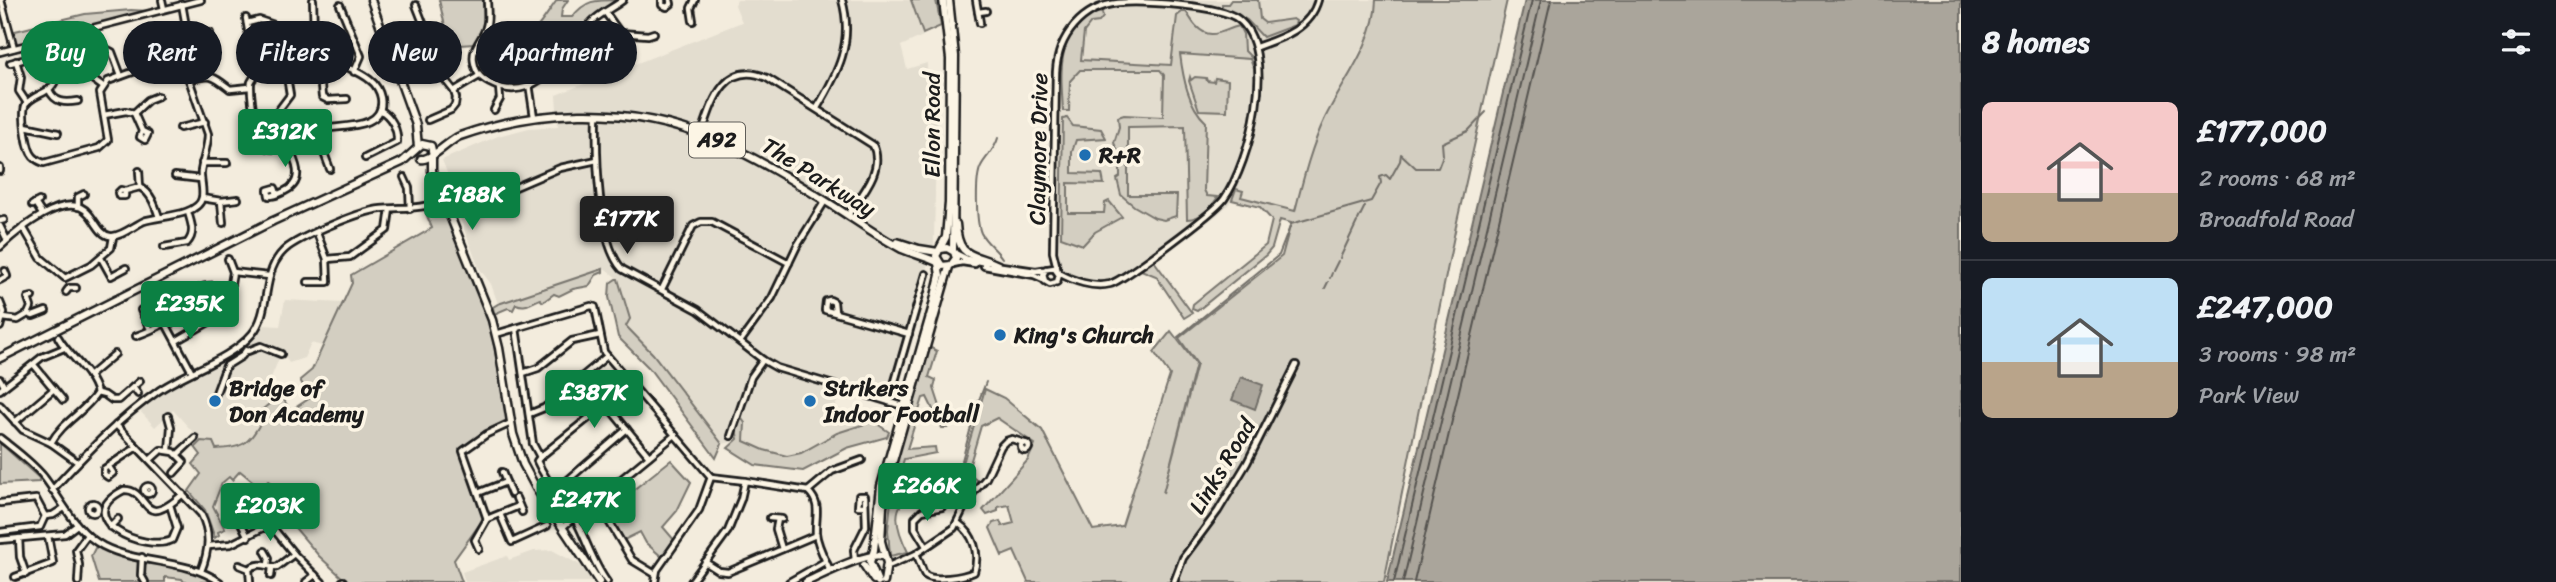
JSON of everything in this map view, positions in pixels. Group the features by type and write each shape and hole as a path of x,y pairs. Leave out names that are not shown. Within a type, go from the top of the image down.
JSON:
{"main road":[{"path":"371,0 416,125 433,149 432,171 496,334 515,443 527,472 599,582"},
{"name":"Ellon Road","path":"939,250 948,226 950,169 950,59 943,0"},
{"name":"Ellon Road","path":"949,0 956,56 953,251"},
{"name":"The Parkway","path":"428,144 449,141 490,127 534,117 597,114 653,121 702,133 758,159 902,249 938,262"},
{"path":"416,125 417,154 432,171"},
{"name":"The Parkway","path":"432,155 449,141"},
{"name":"A92","path":"402,162 418,147 428,144"},
{"name":"A92","path":"0,358 273,221 402,162 427,160 432,155"},
{"path":"955,205 957,239 962,249 971,256 998,265"},
{"name":"The Parkway","path":"885,238 909,246 939,250"},
{"name":"A92","path":"939,250 947,248 953,251"},
{"path":"876,582 870,563 881,486 939,282 939,250"},
{"path":"884,582 886,567 881,531 891,468 951,265 956,258 953,251"},
{"name":"A92","path":"938,262 942,266 951,265"},
{"path":"806,582 855,561 879,554 885,557"},
{"path":"855,561 873,570 880,571 886,567"},
{"path":"864,565 876,582"}],"street":[{"path":"1,0 14,48"},
{"path":"162,0 164,9"},
{"path":"109,23 201,0"},
{"path":"313,0 314,21"},
{"path":"486,0 487,21"},
{"path":"593,21 623,0"},
{"path":"662,0 662,5 667,7 671,4 670,0"},
{"path":"693,21 691,8 695,0"},
{"path":"817,108 844,56 847,33 842,0"},
{"path":"976,0 980,23"},
{"path":"951,265 965,262 1034,275 1050,284 1072,280 1100,285 1115,282 1214,211 1227,195 1236,177 1248,142 1255,112 1258,80 1256,47 1285,36 1305,23 1313,14 1318,0"},
{"path":"182,4 185,21"},
{"name":"Claymore Drive","path":"1059,272 1054,252 1057,62 1064,40 1075,24 1094,10 1115,4 1201,8 1235,17 1249,30 1256,47"},
{"path":"340,5 346,21"},
{"path":"416,5 432,47 435,67 454,91 455,105 451,110 428,120"},
{"path":"978,12 986,11"},
{"path":"605,12 620,33 648,37 654,33"},
{"path":"252,84 260,140 268,148 277,149 316,132 360,125 374,117 382,104 378,90 370,80 354,72 360,56 354,41"},
{"path":"0,52 21,46"},
{"path":"476,48 473,54 476,69"},
{"path":"54,84 27,103 23,112 30,152 44,163 99,149 104,145 107,139 100,93 108,81 121,76 112,52 106,49 92,52 88,60 92,79 103,87"},
{"path":"16,61 20,77 19,92 27,103"},
{"path":"702,133 719,89 740,75 754,74 765,77 867,139 876,153 875,173 848,215"},
{"path":"454,91 476,78"},
{"path":"222,81 230,89 250,87"},
{"path":"0,247 42,214 57,209 78,207 86,210 106,236 113,237 159,217 188,212 198,206 202,198 202,163 208,145 205,122 191,84"},
{"path":"256,123 272,118 293,96 288,84"},
{"path":"320,84 321,95 328,100 346,99"},
{"path":"492,84 499,88 515,88 529,84 534,117"},
{"path":"494,110 500,99 499,88"},
{"path":"49,90 51,96 59,101 78,101"},
{"path":"134,113 148,100 158,96"},
{"path":"365,158 397,142 398,137 390,116 380,110"},
{"path":"104,115 126,111 134,113"},
{"path":"134,113 142,131"},
{"path":"597,114 597,160 611,254 622,269 698,310 763,360 784,370 903,406"},
{"path":"182,126 205,122"},
{"path":"25,126 58,133"},
{"path":"316,132 330,169"},
{"path":"277,194 292,186 298,175 297,165 287,145"},
{"path":"504,192 560,168 597,160"},
{"path":"202,163 223,162"},
{"path":"139,171 140,187"},
{"path":"175,176 201,179"},
{"path":"404,177 409,188 410,209"},
{"path":"125,191 140,187 147,191 159,217"},
{"path":"78,207 79,195"},
{"path":"202,198 221,201 235,198"},
{"path":"52,490 76,461 157,392 242,344 254,332 260,322 273,265 287,248 358,215 429,206 444,200"},
{"path":"221,201 224,219"},
{"path":"740,342 772,298 825,201"},
{"path":"36,203 42,214"},
{"path":"327,259 349,257 380,237 387,230 390,209"},
{"path":"164,247 187,243 190,240 193,232 188,212"},
{"path":"662,289 693,226 701,222 712,222 789,263"},
{"path":"0,226 7,240"},
{"path":"23,227 41,258 65,278 67,290 76,288"},
{"path":"308,282 328,282 327,259 317,233"},
{"path":"65,278 101,258 111,248 113,237"},
{"path":"953,251 967,259 998,265 1034,271 1054,268 1072,280"},
{"name":"Claymore Drive","path":"1046,269 1054,252"},
{"path":"101,258 110,279 126,268"},
{"path":"176,341 224,312 229,303 233,272 228,258"},
{"path":"1044,280 1043,273 1046,269"},
{"path":"0,281 7,276 5,271"},
{"path":"233,272 269,276"},
{"path":"1055,283 1059,272"},
{"path":"889,402 926,274"},
{"path":"136,336 181,311 199,288 207,285 231,287"},
{"path":"3,318 18,320 28,314 31,307 27,298 32,297"},
{"path":"0,302 3,318 0,327"},
{"path":"496,334 595,307 607,356 711,477 808,491 818,507 816,535 830,571"},
{"path":"141,310 150,329"},
{"path":"28,314 33,316 46,311"},
{"path":"835,312 909,334"},
{"path":"165,322 192,372"},
{"path":"516,328 533,444 540,457"},
{"path":"523,373 538,368 572,341 600,335"},
{"path":"58,337 64,348 89,376 97,393"},
{"path":"242,344 246,350"},
{"path":"246,350 261,346 281,354"},
{"path":"0,379 2,388 51,352 64,348"},
{"path":"213,401 226,366 242,356 246,350"},
{"path":"89,376 115,354"},
{"path":"529,414 544,408 607,356"},
{"path":"731,436 751,377 763,360"},
{"path":"34,365 63,400"},
{"name":"Links Road","path":"1174,582 1183,558 1218,511 1247,463 1296,365"},
{"path":"97,393 118,400 140,381"},
{"path":"607,582 574,517 554,492 537,461 632,383"},
{"path":"133,387 138,394"},
{"path":"15,422 54,388"},
{"path":"51,443 59,430 92,401 97,393"},
{"path":"606,404 649,456"},
{"path":"0,405 29,434 51,443 76,461"},
{"path":"168,416 169,450"},
{"path":"487,519 463,451 487,434 511,423"},
{"path":"116,425 203,518 209,546 201,571"},
{"path":"554,492 627,429"},
{"path":"564,526 675,435"},
{"path":"0,438 39,471 77,525 103,546 201,571 220,582"},
{"path":"178,454 195,438"},
{"path":"886,567 916,554 958,523 968,499 984,481 1003,443 1015,439 1024,443"},
{"path":"109,467 115,460 126,456 137,447"},
{"path":"150,460 161,450 178,454 184,462 174,473"},
{"path":"808,491 832,471 860,462"},
{"path":"502,472 511,494"},
{"path":"655,582 655,574 699,510 711,477"},
{"path":"691,582 728,531 745,481"},
{"path":"478,493 506,482"},
{"path":"170,505 177,528 172,540 165,544 124,535 110,527 101,509 110,499 129,489 153,510 161,510 183,494"},
{"path":"138,497 145,492"},
{"path":"479,549 475,540 487,519 521,509 516,498"},
{"path":"0,503 36,499 46,516"},
{"path":"596,500 632,560 655,574"},
{"path":"268,527 269,514 278,503"},
{"path":"232,505 248,537"},
{"path":"855,561 853,552 866,526 864,506"},
{"path":"926,546 915,528 914,521 919,513 943,507"},
{"path":"0,532 40,527 46,516 64,508"},
{"path":"500,514 512,542 547,526"},
{"path":"770,518 780,519 776,529 782,549"},
{"path":"110,527 118,519"},
{"path":"958,523 967,530 973,544 977,559 974,572"},
{"path":"0,540 65,534 77,525"},
{"path":"209,546 230,544 268,527 274,528 294,554 322,582"},
{"path":"78,582 76,550 87,535"},
{"path":"705,562 719,571 727,572 816,535"},
{"path":"15,577 53,563 48,536"},
{"path":"19,538 20,557 26,574"},
{"path":"265,551 269,558 271,576"},
{"path":"239,565 249,569 259,564 281,565 294,554"},
{"path":"916,554 925,580 943,581 974,572"},
{"path":"142,557 141,575 145,582"},
{"path":"885,557 897,560"},
{"path":"789,582 826,561"},
{"path":"249,569 250,582"},
{"path":"974,572 979,577"},
{"path":"306,582 315,575"}],"shaded area":[{"path":"439,0 483,0 484,21 476,21 474,44 462,45 462,21 444,21"},
{"path":"557,0 568,0 562,9 561,17 572,17 591,2 618,0 589,21 541,21"},
{"path":"737,0 911,0 923,36 901,46 907,69 927,63 927,86 937,90 934,243 888,397 842,385 835,408 867,417 866,424 837,433 801,454 787,456 764,450 744,440 738,421 738,439 722,444 653,354 626,326 618,279 606,269 498,304 491,284 479,268 459,216 463,213 442,160 498,136 529,128 558,126 556,95 584,84 637,84 637,63 742,22 735,5"},
{"path":"911,0 936,0 941,26 923,34"},
{"path":"1231,0 1222,7 1240,14 1264,38 1294,26 1297,21 1293,19 1265,24 1260,19 1258,0 1376,0 1372,28 1324,121 1309,160 1295,211 1240,197 1236,189 1229,204 1217,215 1119,286 1103,290 1069,285 1050,255 1053,55 1061,35 1076,19 1093,7 1112,1"},
{"path":"1231,0 1258,0 1260,19 1265,23 1293,19 1296,21 1295,25 1263,37 1247,20 1222,7 1222,4 1228,4"},
{"path":"1376,0 1507,0 1456,226 1384,582 1028,582 1014,551 1002,556 990,528 993,523 1000,521 1002,526 1014,523 1009,505 998,507 998,511 987,515 983,510 1028,460 1035,444 997,418 981,426 967,474 977,480 975,485 969,482 969,486 909,498 901,505 897,516 899,531 908,552 890,556 888,530 892,491 888,490 929,347 937,351 929,377 936,380 934,388 947,428 942,428 927,397 923,398 907,449 935,447 936,453 904,459 898,481 905,489 958,480 985,389 1004,398 1042,430 1093,530 1122,526 1170,375 1154,352 1171,331 1196,364 1163,493 1197,364 1179,338 1282,256 1291,223 1280,220 1272,248 1266,255 1197,311 1192,309 1193,304 1266,245 1272,220 1260,207 1232,200 1236,189 1243,191 1241,197 1295,211 1316,140 1364,46 1374,16"},
{"path":"149,11 109,22 56,21 85,14"},
{"path":"1095,12 1102,13 1103,17 1099,22 1091,23 1084,32 1081,60 1171,65 1177,16 1182,12 1186,12 1201,31 1207,33 1217,34 1239,26 1243,34 1244,50 1254,60 1253,67 1250,59 1180,54 1191,100 1206,122 1204,190 1207,196 1218,197 1202,215 1187,219 1185,126 1128,127 1128,195 1177,195 1176,216 1164,220 1155,218 1121,195 1117,179 1120,177 1120,156 1114,143 1119,127 1118,117 1163,117 1164,75 1160,70 1080,70 1070,81 1069,111 1063,111 1063,55 1073,31"},
{"path":"21,30 21,44 15,44 11,32"},
{"path":"1190,77 1191,80 1195,77 1214,82 1215,78 1228,80 1227,111 1199,110"},
{"path":"1067,118 1073,126 1101,129 1106,138 1076,140 1072,152 1072,173 1102,174 1104,184 1068,183 1068,213 1104,213 1105,203 1109,201 1122,217 1095,232 1083,245 1061,237 1063,119"},
{"path":"438,206 443,208 491,328 507,420 484,431 462,450 484,518 454,560 462,582 347,582 319,556 290,522 300,504 268,480 261,488 240,471 232,480 229,477 222,483 213,506 225,529 218,532 219,535 215,538 205,510 189,491 201,474 193,464 201,455 195,447 201,441 213,442 216,449 243,444 261,422 257,414 281,394 290,411 313,396 309,385 304,387 300,380 312,370 352,283 351,275 432,228 425,211"},
{"path":"1154,261 1192,313 1184,318 1156,276 1141,270"},
{"path":"603,269 589,286 573,289 559,296 554,294 543,302 540,299 525,305 516,304 513,310 508,308 494,314 493,307 498,304"},
{"path":"616,279 630,319 626,326 653,354 722,444 716,458 649,368 618,337 609,297 610,283"},
{"path":"285,300 342,303 322,346 311,343 304,358 289,363 285,356 286,351 266,344 249,350 246,345 263,325 280,326"},
{"name":"Bridge of Don Academy","path":"241,348 246,356 263,348 280,356 263,397 268,406 257,414 261,422 252,439 235,448 216,449 213,442 201,441 173,410 155,427 139,410 158,395"},
{"path":"867,417 889,432 887,437 847,448 803,471 755,465 728,448 738,439 736,429 738,421 742,419 745,423 744,441 787,456 801,453 837,433 865,424"},
{"path":"0,443 39,478 39,482 0,484"},
{"path":"671,460 691,482 677,511 663,527 675,541 662,557 646,543 640,532 624,540 608,510"},
{"path":"103,546 142,557 140,567 145,582 99,582 91,556 95,548"},
{"path":"552,550 582,566 592,582 465,582 462,572 507,556 509,560 534,551"},
{"path":"144,560 193,572 214,582 184,582 182,579 165,577 165,582 148,582 144,577"}],"water":[{"path":"1525,0 1961,0 1961,582 1387,582"},
{"path":"1241,377 1263,385 1255,409 1232,400"}],"waterway":[{"path":"1178,337 1279,255 1291,224 1371,201 1381,183 1380,177 1386,175 1390,179 1401,154 1416,168 1438,168 1443,155 1442,143 1468,131 1486,112"},
{"path":"998,138 979,172 977,200 981,233 1002,258"},
{"path":"1358,220 1365,206"},
{"path":"1340,258 1357,222"},
{"path":"1333,271 1338,261"},
{"path":"1330,278 1332,273"},
{"path":"1325,288 1328,282"},
{"path":"957,479 986,382"},
{"path":"943,480 955,478"}],"place":[{"name":"R+R","path":"1085,155"},
{"name":"King's Church","path":"1000,335"},
{"name":"Bridge of Don Academy","path":"215,401"},
{"name":"Strikers Indoor Football","path":"810,401"}]}
